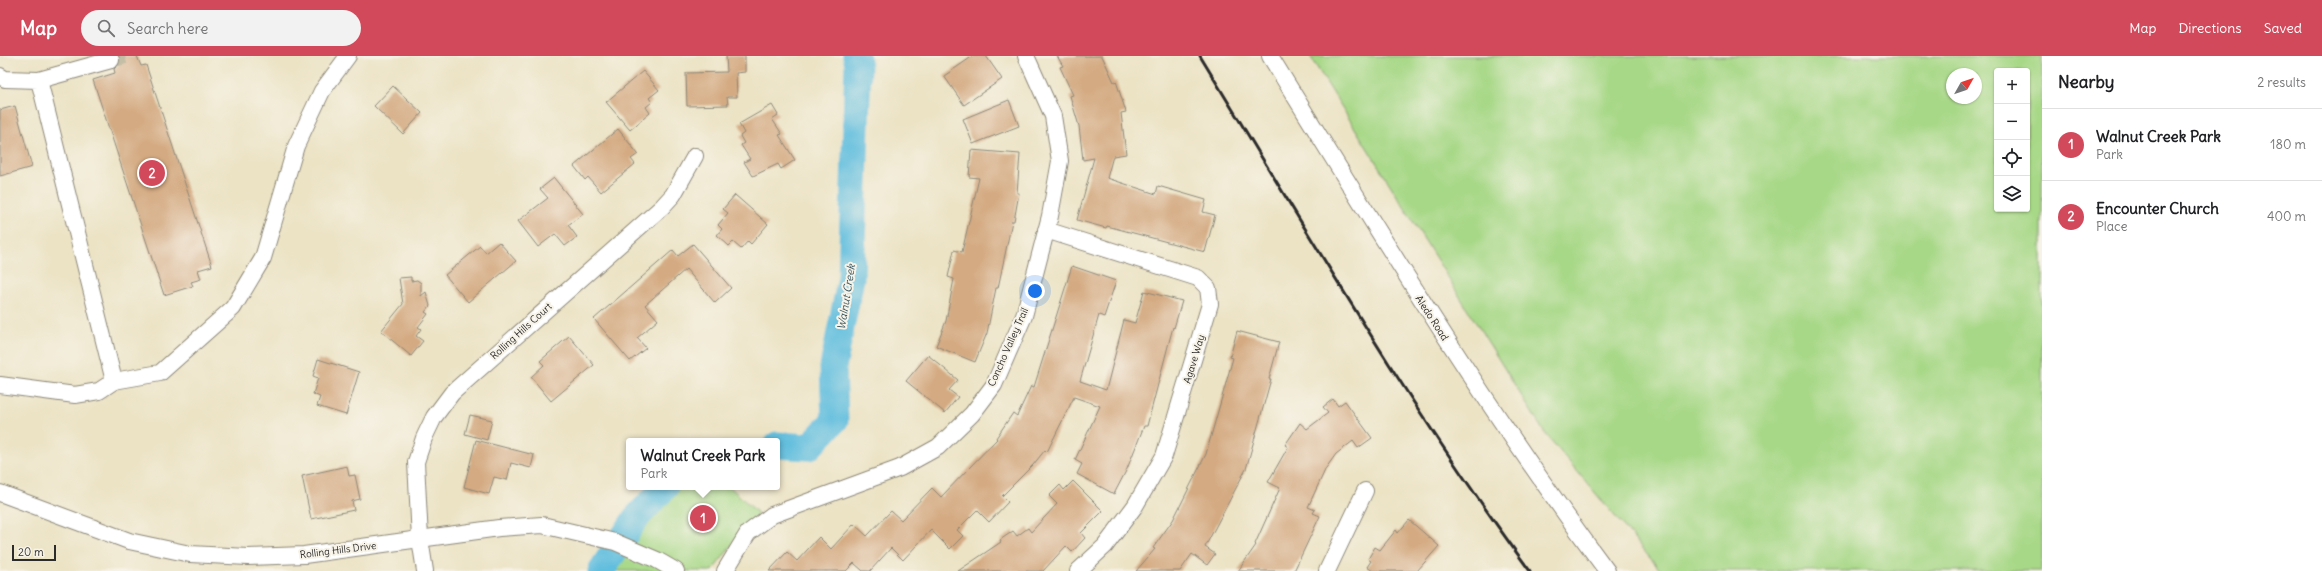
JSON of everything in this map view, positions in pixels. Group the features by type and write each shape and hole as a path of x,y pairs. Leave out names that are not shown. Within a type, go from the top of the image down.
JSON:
{"street":[{"path":"0,385 75,395 99,391 114,381 160,373 233,308 263,258 296,146 322,91 348,56"},
{"name":"Concho Valley Trail","path":"725,571 748,533 772,515 900,468 938,447 972,414 994,385 1024,316 1046,230 1060,161 1053,116 1026,56"},
{"name":"Aledo Road","path":"1270,56 1485,400 1558,505 1607,571"},
{"path":"0,76 5,78 39,80 111,60"},
{"path":"39,80 114,381"},
{"name":"Rolling Hills Court","path":"425,571 420,539 416,462 424,438 434,417 452,393 662,207 673,195 695,156"},
{"name":"Agave Way","path":"1046,230 1198,278 1208,288 1210,304 1164,456 1135,506 1110,540 1078,571"},
{"path":"1327,571 1365,491"},
{"name":"Rolling Hills Drive","path":"0,493 129,541 190,554 248,557 304,555 499,528 542,525 569,530 615,542 657,560 676,571"}],"green space":[{"path":"1310,56 2042,56 2042,571 1661,571 1544,432"},
{"path":"672,490 733,490 759,514 750,522 712,571 614,571"}],"building":[{"path":"119,56 137,56 141,66 146,65 212,266 198,270 201,279 191,282 193,286 164,295 93,80 115,73 114,69 120,63"},
{"path":"726,56 745,56 745,72 736,73 737,97 727,97 728,105 687,106 686,73 727,72"},
{"path":"973,56 986,56 1002,79 964,105 944,76"},
{"path":"1057,56 1102,56 1114,82 1116,81 1126,112 1121,113 1126,154 1113,156 1107,178 1156,194 1158,186 1206,200 1203,212 1215,215 1205,252 1107,226 1106,228 1077,220 1094,158 1083,160 1079,126 1070,96 1073,95 1060,67 1063,66"},
{"path":"643,71 659,90 649,98 652,102 646,107 650,113 630,130 606,102"},
{"path":"393,86 422,113 403,134 374,106"},
{"path":"1009,100 1019,126 973,144 963,119"},
{"path":"772,105 778,115 772,119 782,134 779,135 795,160 781,169 778,164 753,176 744,162 750,159 741,145 744,143 740,136 744,133 739,124"},
{"path":"15,106 32,167 0,176 0,110"},
{"path":"618,129 638,154 631,159 635,164 601,192 588,177 585,180 574,166"},
{"path":"971,150 1020,154 1017,193 1019,193 1014,221 1012,221 987,333 975,362 936,346 946,321 954,279 948,277 954,250 962,252 979,178 969,177"},
{"path":"554,178 583,214 568,225 577,237 565,246 555,234 538,247 518,221 548,198 540,189"},
{"path":"735,195 768,224 751,244 748,241 741,249 733,242 729,246 717,235 722,229 718,225 728,213 723,209"},
{"path":"499,242 516,261 468,302 445,275 480,246 486,253"},
{"path":"693,244 731,288 715,303 686,269 645,305 658,320 637,338 646,348 630,361 594,319 673,250 678,256"},
{"path":"1072,266 1116,281 1104,317 1099,315 1080,381 1106,390 1124,320 1135,323 1144,291 1182,301 1174,328 1173,327 1147,426 1144,426 1127,469 1114,494 1077,474 1082,464 1075,460 1100,406 1074,397 1047,452 1045,450 1033,465 1002,496 1008,502 989,522 977,510 957,530 963,536 950,549 931,530 903,560 891,548 870,571 863,571 854,563 846,571 769,571 787,552 797,561 819,537 831,549 854,524 867,536 891,511 901,520 932,488 941,497 997,439 996,438 1013,413 1017,416 1031,386 1034,387"},
{"path":"411,277 411,281 417,280 421,283 421,296 426,292 430,306 425,312 428,314 418,327 421,329 416,336 423,341 411,356 381,331 403,304 399,278"},
{"path":"1237,331 1279,342 1269,379 1271,379 1246,469 1205,547 1215,554 1207,565 1192,554 1180,571 1136,571 1155,549 1153,548 1173,520 1206,454 1233,358 1230,357"},
{"path":"569,336 594,365 551,401 531,377 544,365 540,361"},
{"path":"928,355 958,380 949,390 958,397 945,413 906,381"},
{"path":"318,359 359,372 346,415 317,406 320,397 313,394 318,378 313,376"},
{"path":"1333,399 1338,406 1345,401 1372,438 1358,448 1353,441 1336,454 1326,468 1308,507 1315,510 1313,513 1320,516 1294,571 1238,571 1256,545 1255,544 1280,488 1268,482 1288,447 1285,445 1300,423 1307,429 1328,413 1323,407"},
{"path":"470,415 492,420 487,440 465,434"},
{"path":"476,440 534,455 531,468 511,463 507,480 494,477 489,494 464,487"},
{"path":"347,466 349,476 355,475 360,499 352,501 354,510 311,519 302,476"},
{"path":"1073,481 1103,511 1081,533 1085,538 1072,552 1066,546 1043,571 958,571 1001,542 1000,540 1013,531 1017,536 1028,528 1031,532 1057,504 1049,496 1060,485 1064,490"},
{"path":"1409,520 1439,546 1417,571 1373,571 1367,567 1371,561 1368,559 1375,547 1380,550 1396,530 1398,533"}],"waterway":[{"name":"Walnut Creek","path":"780,445 809,447 835,420 833,367 851,278 858,63 856,56"},
{"name":"Walnut Creek","path":"601,571 636,518 662,490"}],"tunnel":[{"path":"111,60 125,56"}],"railway":[{"path":"1200,56 1400,382 1485,509 1530,571"}],"place":[{"name":"Encounter Church","path":"152,173"},
{"name":"Walnut Creek Park","path":"703,518"}]}
